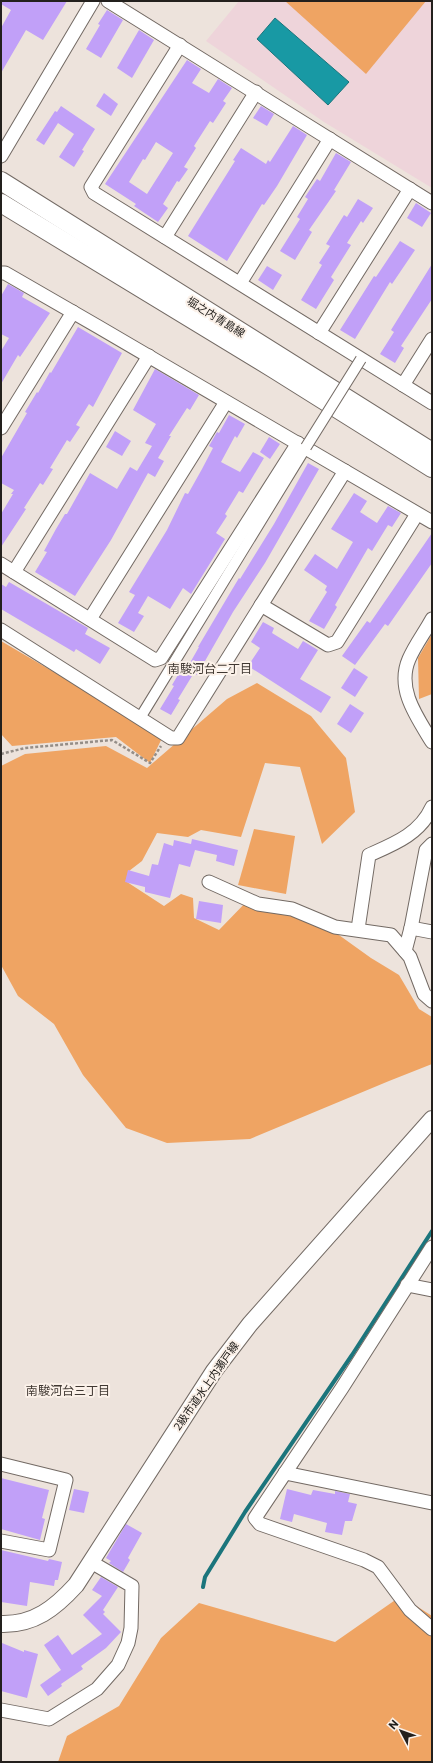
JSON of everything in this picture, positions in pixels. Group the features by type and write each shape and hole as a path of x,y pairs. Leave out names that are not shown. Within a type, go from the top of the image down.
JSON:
{"main road":[{"name":"堀之内青島線","path":"1,181 432,452"},
{"name":"堀之内青島線","path":"1,203 274,369 432,468"}],"street":[{"path":"1,156 93,1"},
{"path":"108,1 432,203"},
{"path":"180,45 91,187 94,193 432,403"},
{"path":"165,237 256,92"},
{"path":"240,283 330,139"},
{"path":"319,333 410,189"},
{"path":"1,273 5,273 73,312 432,522"},
{"path":"1,428 73,312"},
{"path":"403,385 432,339"},
{"path":"14,572 149,356"},
{"path":"1,564 155,660 161,658 302,445 361,359"},
{"path":"90,619 226,402"},
{"path":"140,718 302,445"},
{"path":"1,630 168,736 178,738 345,472"},
{"path":"262,605 328,645 337,642 417,514"},
{"path":"432,619 409,660 405,675 406,691 412,707 432,742"},
{"path":"358,930 369,855 405,839 420,824 432,807"},
{"path":"405,951 426,850 432,844"},
{"path":"210,882 258,904 292,909 335,927 391,935 410,957 424,994 432,1001"},
{"path":"411,928 432,932"},
{"name":"2級市道水上内瀬戸線","path":"1,1624 19,1623 34,1618 61,1602 76,1585 214,1371 250,1324 432,1119"},
{"path":"432,1247 342,1388 255,1518 260,1524 364,1560 378,1567 410,1610 432,1630"},
{"path":"407,1285 432,1290"},
{"path":"1,1464 66,1480 49,1550 1,1541"},
{"path":"285,1473 432,1503"},
{"path":"1,1710 49,1719 97,1689 118,1664 128,1643 131,1628 132,1586 91,1562"}],"path":[{"path":"1,754 26,748 112,740 150,763 168,736"}],"shaded area":[{"path":"239,1 432,1 432,188 324,122 206,41"},
{"path":"285,1 426,1 366,74"},
{"path":"432,634 432,694 419,699 418,658"},
{"path":"1,641 163,736 150,763 116,737 12,746 1,734"},
{"path":"257,683 311,716 346,758 355,812 322,844 300,767 265,763 241,837 201,830 188,837 157,833 142,861 129,871 127,882 164,906 181,894 193,898 194,918 219,930 251,897 297,905 371,958 399,975 419,1009 432,1017 432,1064 250,1139 167,1143 126,1128 83,1075 54,1024 18,996 1,965 1,766 25,754 106,746 147,768 227,699"},
{"path":"254,829 295,836 286,894 238,885"},
{"path":"401,1596 432,1616 432,1762 58,1762 67,1736 119,1706 161,1638 199,1603 335,1642"}],"water":[{"path":"275,18 349,82 328,105 257,39"}],"building":[{"path":"1,1 67,1 43,40 26,30 1,73 1,28 11,10 1,4"},
{"path":"107,10 123,20 101,58 86,49 100,25 98,24"},
{"path":"139,30 154,40 132,78 117,68"},
{"path":"187,60 201,69 192,83 209,93 218,79 232,88 223,101 226,103 213,123 210,121 194,146 196,148 184,167 188,169 179,182 177,181 163,204 168,208 158,222 134,206 136,204 105,184","holes":["156,142 173,153 147,194 129,182 143,159 145,160"]},
{"path":"104,93 118,104 111,116 96,106"},
{"path":"61,106 95,129 82,150 84,151 74,167 59,157 74,134 58,123 44,145 36,140 55,111 57,112"},
{"path":"261,106 274,114 267,126 253,118"},
{"path":"293,126 307,135 277,186 264,205 262,204 227,261 188,236 235,161 233,160 241,148 266,164 268,160 270,162"},
{"path":"336,153 351,162 334,190 336,191 309,230 312,232 295,260 280,251 300,219 297,217 308,199 305,197 317,179 320,181"},
{"path":"358,199 373,208 363,223 361,221 347,243 351,245 331,277 334,280 316,309 301,300 322,265 319,263 330,246 326,244 344,215 347,217"},
{"path":"416,203 431,213 422,227 407,218"},
{"path":"400,241 415,250 392,284 390,282 355,339 340,330 374,276 376,277"},
{"path":"432,264 432,299 401,346 404,348 395,363 380,354 394,332 391,330"},
{"path":"267,266 282,275 273,290 258,280"},
{"path":"8,284 24,293 22,297 50,313 20,357 18,355 1,384 1,351 9,338 1,334 1,296"},
{"path":"78,327 122,353 93,407 89,404 76,425 80,427 70,442 67,440 50,468 53,469 43,485 40,483 24,508 26,509 1,547 1,514 14,490 1,483 1,458 27,413 25,412 50,372 51,373"},
{"path":"155,369 199,395 190,410 187,408 169,436 171,436 158,458 164,461 155,477 148,473 111,540 75,596 35,572 47,552 44,551 56,529 65,514 67,514 90,473 117,489 130,467 137,471 152,446 145,443 156,424 133,410"},
{"path":"229,415 245,424 237,438 235,436 221,462 240,472 253,452 264,458 243,493 239,491 225,514 227,516 216,533 225,539 191,594 183,588 170,609 148,596 138,613 144,616 134,632 118,623 135,595 129,592 167,530 185,493 188,494 213,448 209,446 217,432 219,433"},
{"path":"115,431 131,441 122,456 106,447"},
{"path":"269,437 280,444 270,459 260,452"},
{"path":"308,463 319,469 265,563 233,612 197,675 187,668 239,578 240,579 274,524"},
{"path":"354,493 367,501 360,512 377,523 388,506 401,513 392,527 388,525 372,551 368,548 335,605 337,607 324,629 309,621 327,592 325,590 327,586 304,570 315,554 337,569 353,542 331,529"},
{"path":"432,533 432,563 388,626 385,624 355,665 342,656 367,621 370,623"},
{"path":"9,582 88,628 85,634 110,648 100,664 76,649 74,652 1,609 1,584 6,587"},
{"path":"263,622 274,628 272,633 298,649 303,641 318,650 300,679 331,697 321,713 248,666 260,648 251,642"},
{"path":"354,668 368,677 355,697 341,688"},
{"path":"181,670 192,676 178,699 180,700 171,715 160,709 174,686 172,685"},
{"path":"350,704 364,713 351,733 337,724"},
{"path":"192,839 238,850 234,866 216,861 217,855 195,850 190,867 179,864 170,898 145,892 145,887 125,882 128,870 149,876 152,864 158,865 164,843 173,846 174,840 191,844"},
{"path":"199,901 223,905 221,923 196,919"},
{"path":"1,1478 49,1490 42,1518 45,1519 40,1540 1,1529"},
{"path":"74,1489 89,1492 84,1513 69,1510"},
{"path":"287,1489 311,1495 313,1490 335,1494 335,1491 350,1494 348,1502 357,1504 352,1521 345,1521 342,1535 325,1532 327,1523 294,1514 292,1522 280,1519"},
{"path":"126,1524 142,1533 128,1558 130,1560 123,1572 109,1563 111,1561 106,1558"},
{"path":"1,1550 48,1561 49,1559 62,1562 58,1580 55,1580 54,1586 30,1582 27,1606 1,1602"},
{"path":"101,1577 118,1587 103,1610 105,1612 103,1614 121,1632 106,1648 81,1666 83,1669 61,1684 62,1686 48,1696 40,1685 61,1670 44,1645 58,1635 72,1655 102,1634 83,1615 102,1596 92,1590"},
{"path":"2,1643 24,1652 24,1650 38,1654 27,1698 1,1691"}],"waterway":[{"path":"203,1587 205,1577 245,1512 352,1355 432,1231"}],"district":[{"name":"南駿河台二丁目","path":"210,669"},
{"name":"南駿河台三丁目","path":"68,1391"}]}
